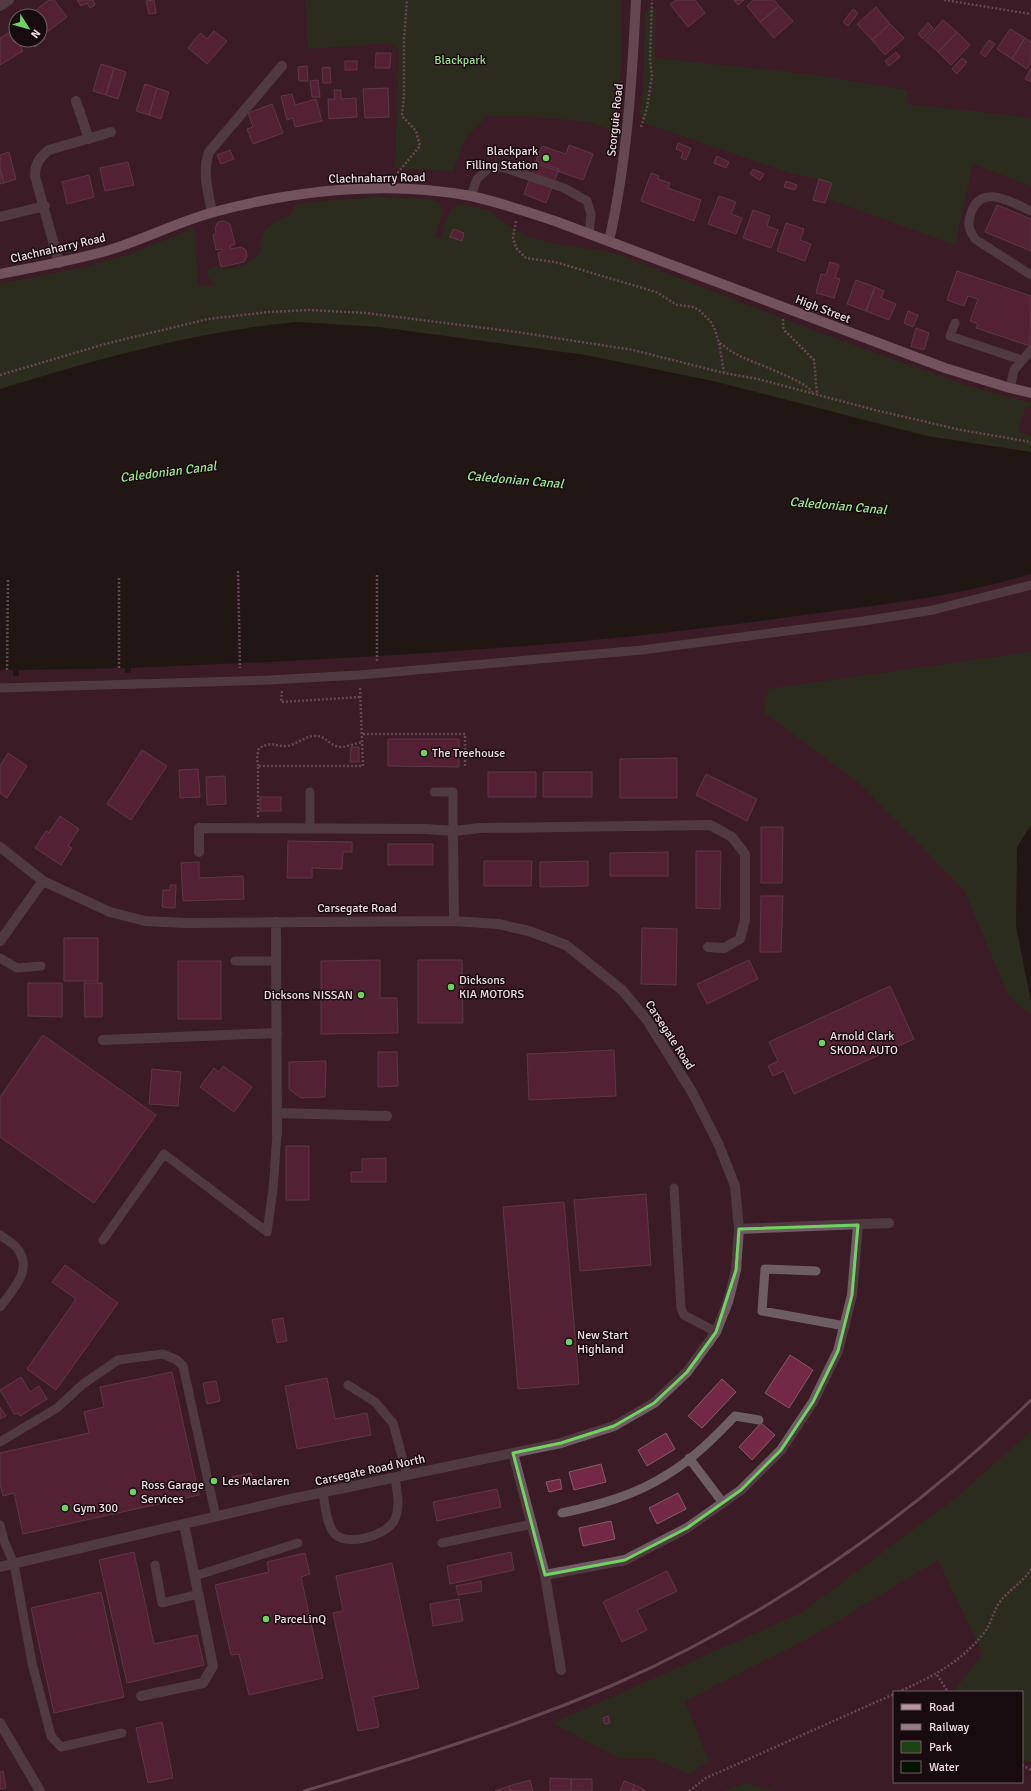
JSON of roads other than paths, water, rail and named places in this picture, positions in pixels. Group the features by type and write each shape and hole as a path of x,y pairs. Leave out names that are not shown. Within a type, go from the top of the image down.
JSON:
{"main road":[{"name":"Clachnaharry Road","path":"0,274 106,251 212,212 247,204 312,193 385,189 437,191 471,196 520,209 609,241"},
{"name":"High Street","path":"609,241 945,368 1031,393"}],"street":[{"path":"0,6 9,0"},
{"name":"Scorguie Road","path":"609,241 618,199 632,88 636,0"},
{"path":"212,212 205,173 205,162 209,152 282,66"},
{"path":"76,101 89,139"},
{"path":"59,262 35,176 35,165 41,156 48,150 111,132"},
{"path":"0,217 44,206"},
{"path":"199,852 199,828 426,828 453,831 489,828 710,825 732,836 745,854 745,920 740,940 724,948 708,947"},
{"path":"453,831 454,921"},
{"name":"Carsegate Road","path":"0,847 43,881 110,912 144,921 185,923 454,921 498,924 529,931 566,945 622,990 647,1020 692,1092 718,1143 735,1186 739,1229 736,1270 728,1302 716,1332 687,1372 654,1403 614,1426 561,1443"},
{"path":"0,941 43,881"},
{"path":"276,922 277,1134"},
{"path":"103,1040 277,1032"},
{"path":"277,1113 387,1116"},
{"path":"739,1229 889,1223"},
{"path":"545,1575 624,1560 687,1528 741,1490 785,1443 813,1402 838,1351 852,1295 858,1225"},
{"name":"Carsegate Road North","path":"0,1567 216,1516 561,1443"},
{"path":"513,1453 545,1575 560,1670"},
{"path":"140,1696 204,1683 214,1666 184,1524"},
{"path":"0,1723 40,1791"}],"lane":[{"path":"471,196 477,179 490,167 505,168 564,188 587,201 591,214 589,234"},
{"path":"1031,211 998,197 987,196 980,198 974,204 968,222 970,232 975,239 1031,275"},
{"path":"955,323 950,336 1022,360"},
{"path":"1010,388 1014,370 1031,350"},
{"path":"0,688 269,680 367,674 642,650 864,622 933,610 1031,585"},
{"path":"310,792 310,828"},
{"path":"434,792 453,792 453,831"},
{"path":"0,958 17,968 42,966"},
{"path":"235,961 276,961"},
{"path":"103,1240 164,1154 267,1232 273,1190 277,1134"},
{"path":"674,1188 681,1308 684,1315 716,1332"},
{"path":"0,1235 16,1247 23,1259 24,1271 20,1283 0,1307"},
{"path":"816,1271 765,1269 762,1311 845,1326"},
{"path":"0,1442 57,1408 83,1384 118,1360 163,1354 177,1360 183,1366 216,1516"},
{"path":"348,1385 375,1402 392,1423 407,1475"},
{"path":"562,1513 597,1505 629,1494 668,1474 713,1440 735,1416 759,1420"},
{"path":"689,1458 723,1503"},
{"path":"323,1493 327,1514 334,1533 342,1538 352,1540 376,1535 387,1529 394,1521 397,1510 398,1496 395,1478"},
{"path":"442,1542 532,1524"},
{"path":"0,1525 4,1541 14,1564 32,1663 52,1736 61,1747 122,1733"},
{"path":"195,1576 298,1543"},
{"path":"155,1565 162,1603 199,1594"}],"water":[{"name":"Caledonian Canal","path":"297,322 379,327 585,355 713,381 927,436 1031,452 1031,574 972,589 911,600 707,628 625,637 461,651 296,661 131,668 131,673 125,673 125,668 19,670 19,676 13,676 13,670 0,670 0,389 73,367 184,339 259,326"},
{"path":"1031,825 1031,1001 1016,926 1017,847"}],"railway":[{"path":"304,1791 422,1755 575,1701 670,1658 726,1629 835,1561 887,1524 985,1443 1031,1400"}],"place":[{"name":"Blackpark Filling Station","path":"546,158"},
{"name":"The Treehouse","path":"424,753"},
{"name":"Dicksons KIA MOTORS","path":"451,987"},
{"name":"Dicksons NISSAN","path":"361,995"},
{"name":"Arnold Clark SKODA AUTO","path":"822,1043"},
{"name":"New Start Highland","path":"569,1342"},
{"name":"Les Maclaren","path":"214,1481"},
{"name":"Ross Garage Services","path":"133,1492"},
{"name":"Gym 300","path":"65,1508"},
{"name":"ParceLinQ","path":"266,1619"}],"park label":[{"name":"Blackpark","path":"460,60"}]}
